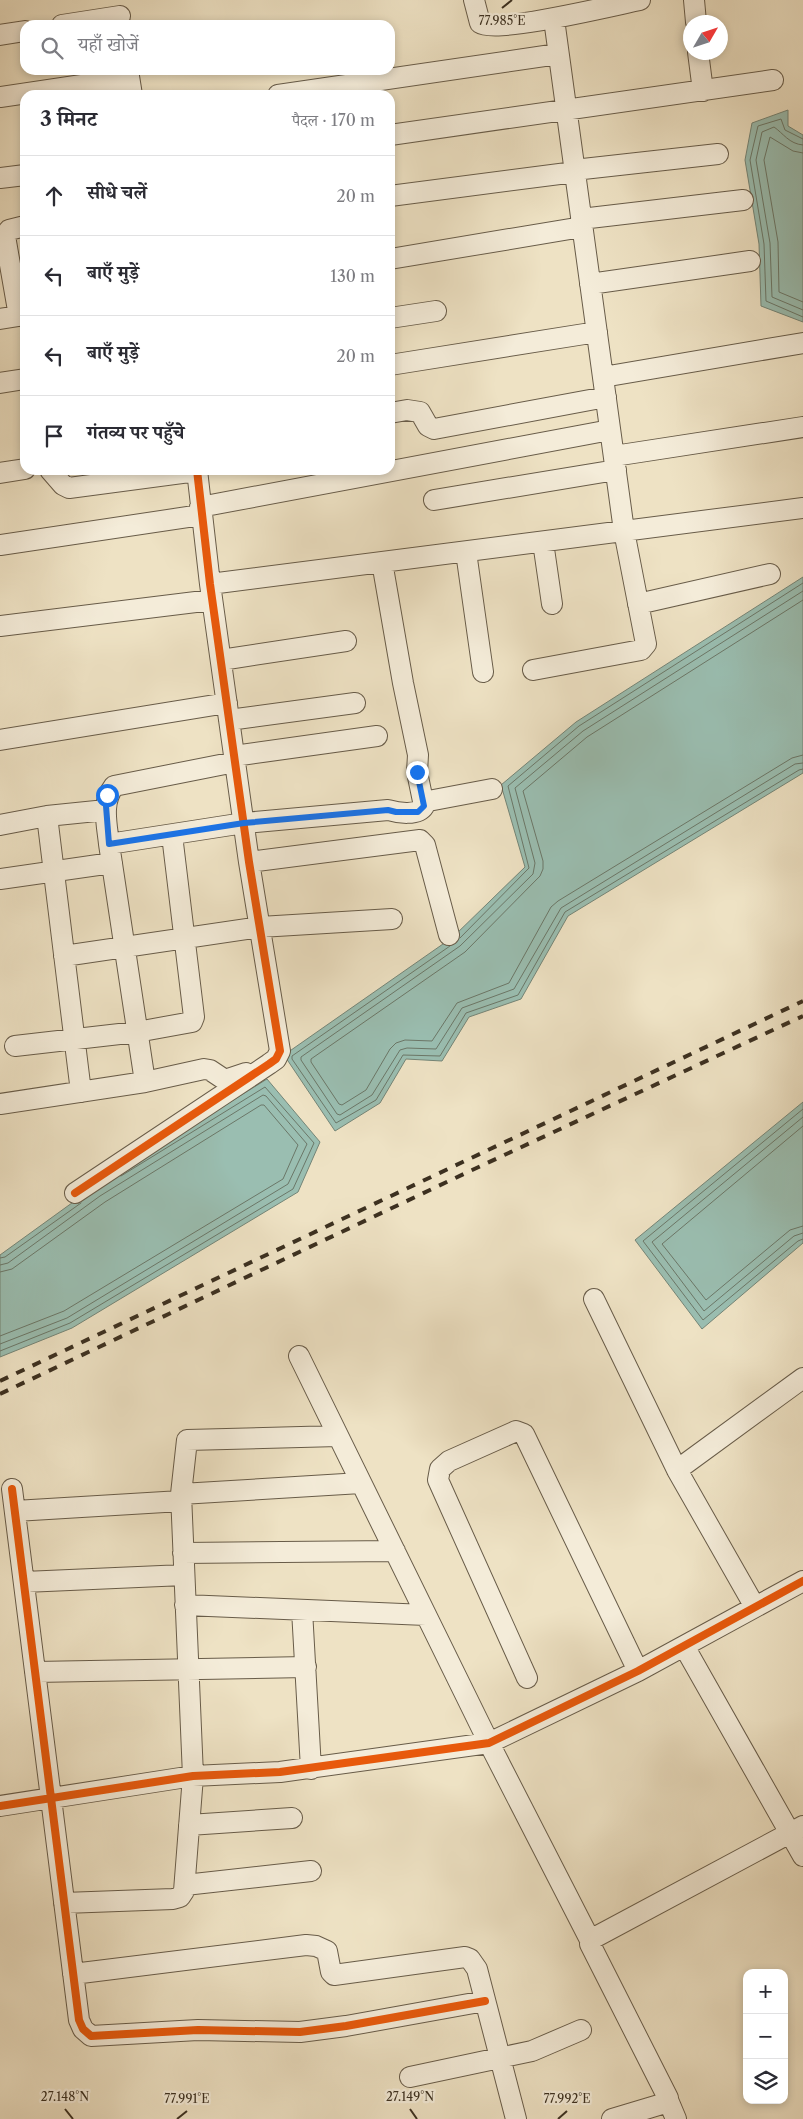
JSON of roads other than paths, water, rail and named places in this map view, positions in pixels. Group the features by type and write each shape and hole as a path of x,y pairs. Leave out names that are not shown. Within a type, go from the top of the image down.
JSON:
{"street":[{"path":"474,0 477,17 484,25 554,18 640,0"},
{"path":"694,0 695,15"},
{"path":"88,20 120,14"},
{"path":"533,670 644,649 646,644 624,531 554,18"},
{"path":"0,35 20,32"},
{"path":"312,90 558,54"},
{"path":"699,60 703,90"},
{"path":"395,134 773,80"},
{"path":"57,90 130,81"},
{"path":"0,97 20,95"},
{"path":"395,195 718,154"},
{"path":"0,178 20,176"},
{"path":"395,258 582,223 743,200"},
{"path":"15,317 11,257 6,232 20,228"},
{"path":"590,284 750,261"},
{"path":"395,317 436,311"},
{"path":"395,364 597,332"},
{"path":"603,377 803,343"},
{"path":"0,383 20,380"},
{"path":"395,412 417,410 428,426 434,429 606,397"},
{"path":"434,500 803,427"},
{"path":"395,473 610,430"},
{"path":"0,473 20,470"},
{"path":"54,475 63,485 69,488 167,475"},
{"path":"75,1193 269,1064 278,1056 281,1047 249,862 211,592 197,475"},
{"path":"0,546 201,511 383,475"},
{"path":"0,626 382,562 803,508"},
{"path":"543,542 552,604"},
{"path":"466,552 483,672"},
{"path":"0,879 54,872 172,835 244,823 388,810 418,812 422,809 423,802 417,772 418,755 402,683 382,562"},
{"path":"638,604 770,574"},
{"path":"221,660 346,641"},
{"path":"0,740 228,711 355,703"},
{"path":"145,1082 110,853 106,810 107,795 114,786 235,759 377,736"},
{"path":"423,802 492,789"},
{"path":"0,825 47,816 106,810"},
{"path":"47,816 81,1092"},
{"path":"15,1046 137,1032 190,1024 194,1019 172,835"},
{"path":"249,862 420,840 425,845 449,934"},
{"path":"64,956 260,927 392,919"},
{"path":"0,1104 145,1082 204,1069 210,1070 225,1080 269,1064"},
{"path":"594,1299 677,1470 755,1607"},
{"path":"299,1356 489,1743 590,1940 590,1944 676,2119"},
{"path":"677,1470 803,1378"},
{"path":"527,1678 438,1480 440,1469 449,1461 516,1431 524,1434 638,1671"},
{"path":"64,1903 173,1899 180,1897 184,1891 192,1776 181,1498 186,1441 188,1439 338,1436"},
{"path":"15,1511 361,1483"},
{"path":"12,1489 79,2020 83,2029 92,2036 198,2030 300,2032 346,2026 485,2001"},
{"path":"183,1553 394,1551"},
{"path":"24,1582 184,1575"},
{"path":"0,1806 192,1776 311,1769 489,1743 638,1671 803,1581"},
{"path":"185,1605 426,1614"},
{"path":"302,1610 311,1769"},
{"path":"684,1646 796,1829 803,1856"},
{"path":"35,1672 306,1667"},
{"path":"189,1825 292,1818"},
{"path":"590,1940 796,1829"},
{"path":"185,1885 311,1871"},
{"path":"73,1974 316,1946 327,1951 331,1972 334,1975 465,1957 470,1959 476,1969 516,2119"},
{"path":"410,2078 532,2051 581,2030"},
{"path":"612,2119 662,2104 668,2100"}],"water":[{"path":"788,110 788,126 803,135 803,322 761,306 759,244 745,160 752,123"},
{"path":"803,577 803,773 568,916 521,999 469,1017 442,1061 406,1059 380,1103 335,1131 284,1055 453,937 525,867 501,785 576,722"},
{"path":"267,1079 320,1142 298,1192 72,1328 0,1357 0,1255 94,1187"},
{"path":"803,1102 803,1243 702,1329 635,1240"}],"railway":[{"path":"0,1381 803,1001"},
{"path":"0,1394 470,1171 803,1016"}]}
